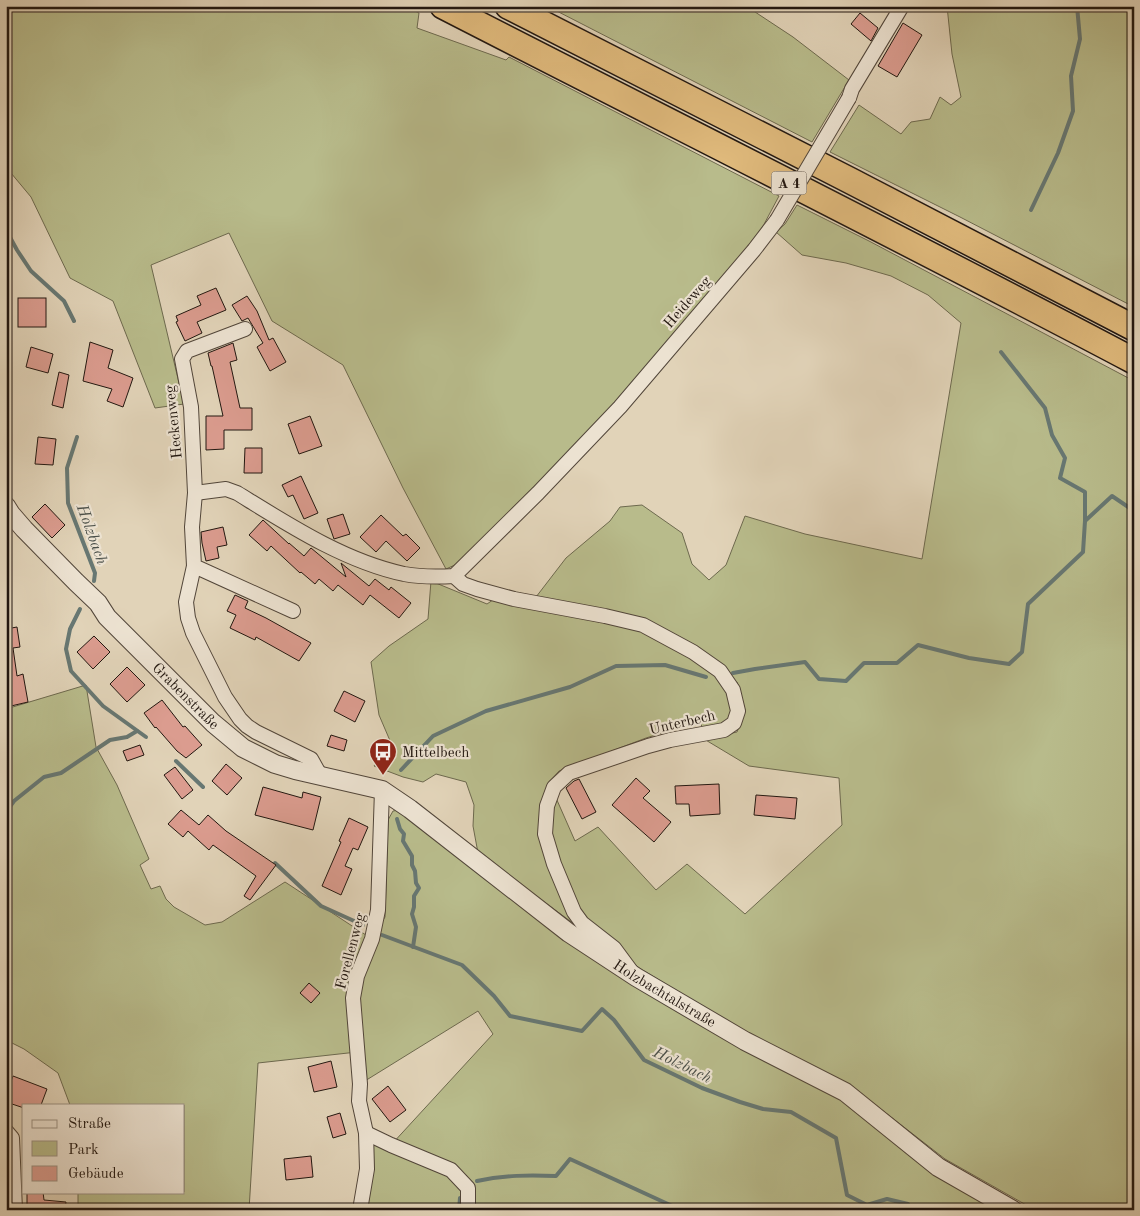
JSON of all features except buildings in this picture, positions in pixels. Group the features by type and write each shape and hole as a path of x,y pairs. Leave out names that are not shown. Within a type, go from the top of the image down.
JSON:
{"highway":[{"name":"A 4","path":"443,6 1134,360"},
{"name":"A 4","path":"508,6 1134,328"}],"street":[{"name":"Heideweg","path":"449,576 538,493 620,407 754,250 777,220 902,6"},
{"name":"Heckenweg","path":"195,493 191,408 182,359 187,351 244,329"},
{"path":"320,775 310,759 256,732 240,719 225,697 193,634 186,602 194,566 192,527 195,493 226,489 237,493 301,532 361,562 404,574 449,576"},
{"name":"Grabenstraße","path":"6,506 24,529 98,602 107,617 213,723 243,748 275,764 320,775"},
{"path":"194,566 293,611"},
{"name":"Unterbech","path":"449,576 463,584 505,596 643,625 693,652 720,671 734,690 738,712 734,723 724,730 648,746 569,773 554,787 548,806 545,834 554,864 574,912 582,923 614,948 636,977"},
{"name":"Holzbachtalstraße","path":"320,775 382,790 410,809 568,933 636,977 745,1041 845,1092 938,1167 1013,1210"},
{"name":"Forellenweg","path":"360,1210 367,1169 366,1133 359,1101 360,1084 353,998 357,976 372,939 378,910 382,790"},
{"path":"6,1131 12,1138 15,1210"},
{"path":"366,1133 452,1170 468,1188 468,1210"}],"green space":[{"path":"6,6 405,6 419,13 417,28 506,60 509,57 779,196 762,228 733,265 621,397 578,445 457,564 446,569 403,488 343,365 272,321 229,233 151,265 184,404 155,408 113,301 70,278 31,197 6,167"},
{"path":"547,6 746,6 793,37 849,80 812,142"},
{"path":"947,6 1134,6 1134,307 830,152 859,105 901,134 911,122 930,119 940,97 951,105 961,97 952,54"},
{"path":"797,205 1134,381 1134,1210 1035,1210 945,1159 851,1086 750,1035 641,969 574,924 478,853 473,826 474,805 466,782 436,774 423,782 374,766 391,743 379,715 371,662 389,646 428,619 431,581 487,604 506,591 536,597 566,558 610,521 620,507 642,505 682,533 692,564 709,580 726,565 745,516 805,534 922,559 961,323 928,295 891,276 846,263 802,255 776,232 785,224","holes":["737,682 745,710 737,732 704,739 749,766 839,778 842,825 745,914 687,864 656,890 598,827 575,841 549,782 559,771 646,738 700,721 703,730 719,727 728,722 732,713 727,686"]},
{"path":"86,685 96,747 117,785 149,859 140,865 151,889 160,886 166,899 174,907 205,925 222,922 285,882 372,939 385,917 388,820 393,811 399,810 466,862 842,1097 931,1173 996,1210 360,1210 366,1133 391,1145 493,1034 478,1011 360,1084 357,1052 258,1063 249,1210 78,1210 78,1194 185,1194 185,1104 70,1104 58,1073 24,1049 6,1040 6,709"}],"waterway":[{"path":"1031,210 1058,153 1073,111 1071,76 1080,39 1077,6"},
{"name":"Holzbach","path":"6,230 31,271 64,301 74,321"},
{"path":"1001,352 1045,408 1052,435 1065,458 1060,478 1085,492 1085,521"},
{"name":"Holzbach","path":"77,437 67,468 68,503 95,573 94,581"},
{"path":"733,673 805,662 819,679 846,681 864,663 897,663 918,645 969,658 1009,664 1022,652 1028,604 1083,552 1085,521 1112,496 1134,511"},
{"name":"Holzbach","path":"80,609 70,629 66,649 71,671 103,706 146,737"},
{"path":"401,770 433,736 486,711 570,687 616,666 665,665 706,677"},
{"path":"6,812 14,801 44,777 61,773 110,740 127,737 137,731"},
{"name":"Holzbach","path":"176,761 203,787"},
{"path":"397,819 400,829 404,834 403,841 412,856 412,865 419,888 414,896 412,914 416,927 413,947"},
{"name":"Holzbach","path":"275,863 321,906 363,925"},
{"name":"Holzbach","path":"382,935 462,965 494,996 510,1016 582,1031 602,1009 614,1020 644,1060 702,1088 740,1102 763,1109 791,1112 836,1138 847,1195 867,1205 887,1199 908,1204 909,1210"},
{"path":"477,1181 516,1176 556,1176 570,1159 681,1210"},
{"path":"459,1210 460,1198"}],"place":[{"name":"Mittelbech","path":"383,776"}]}
